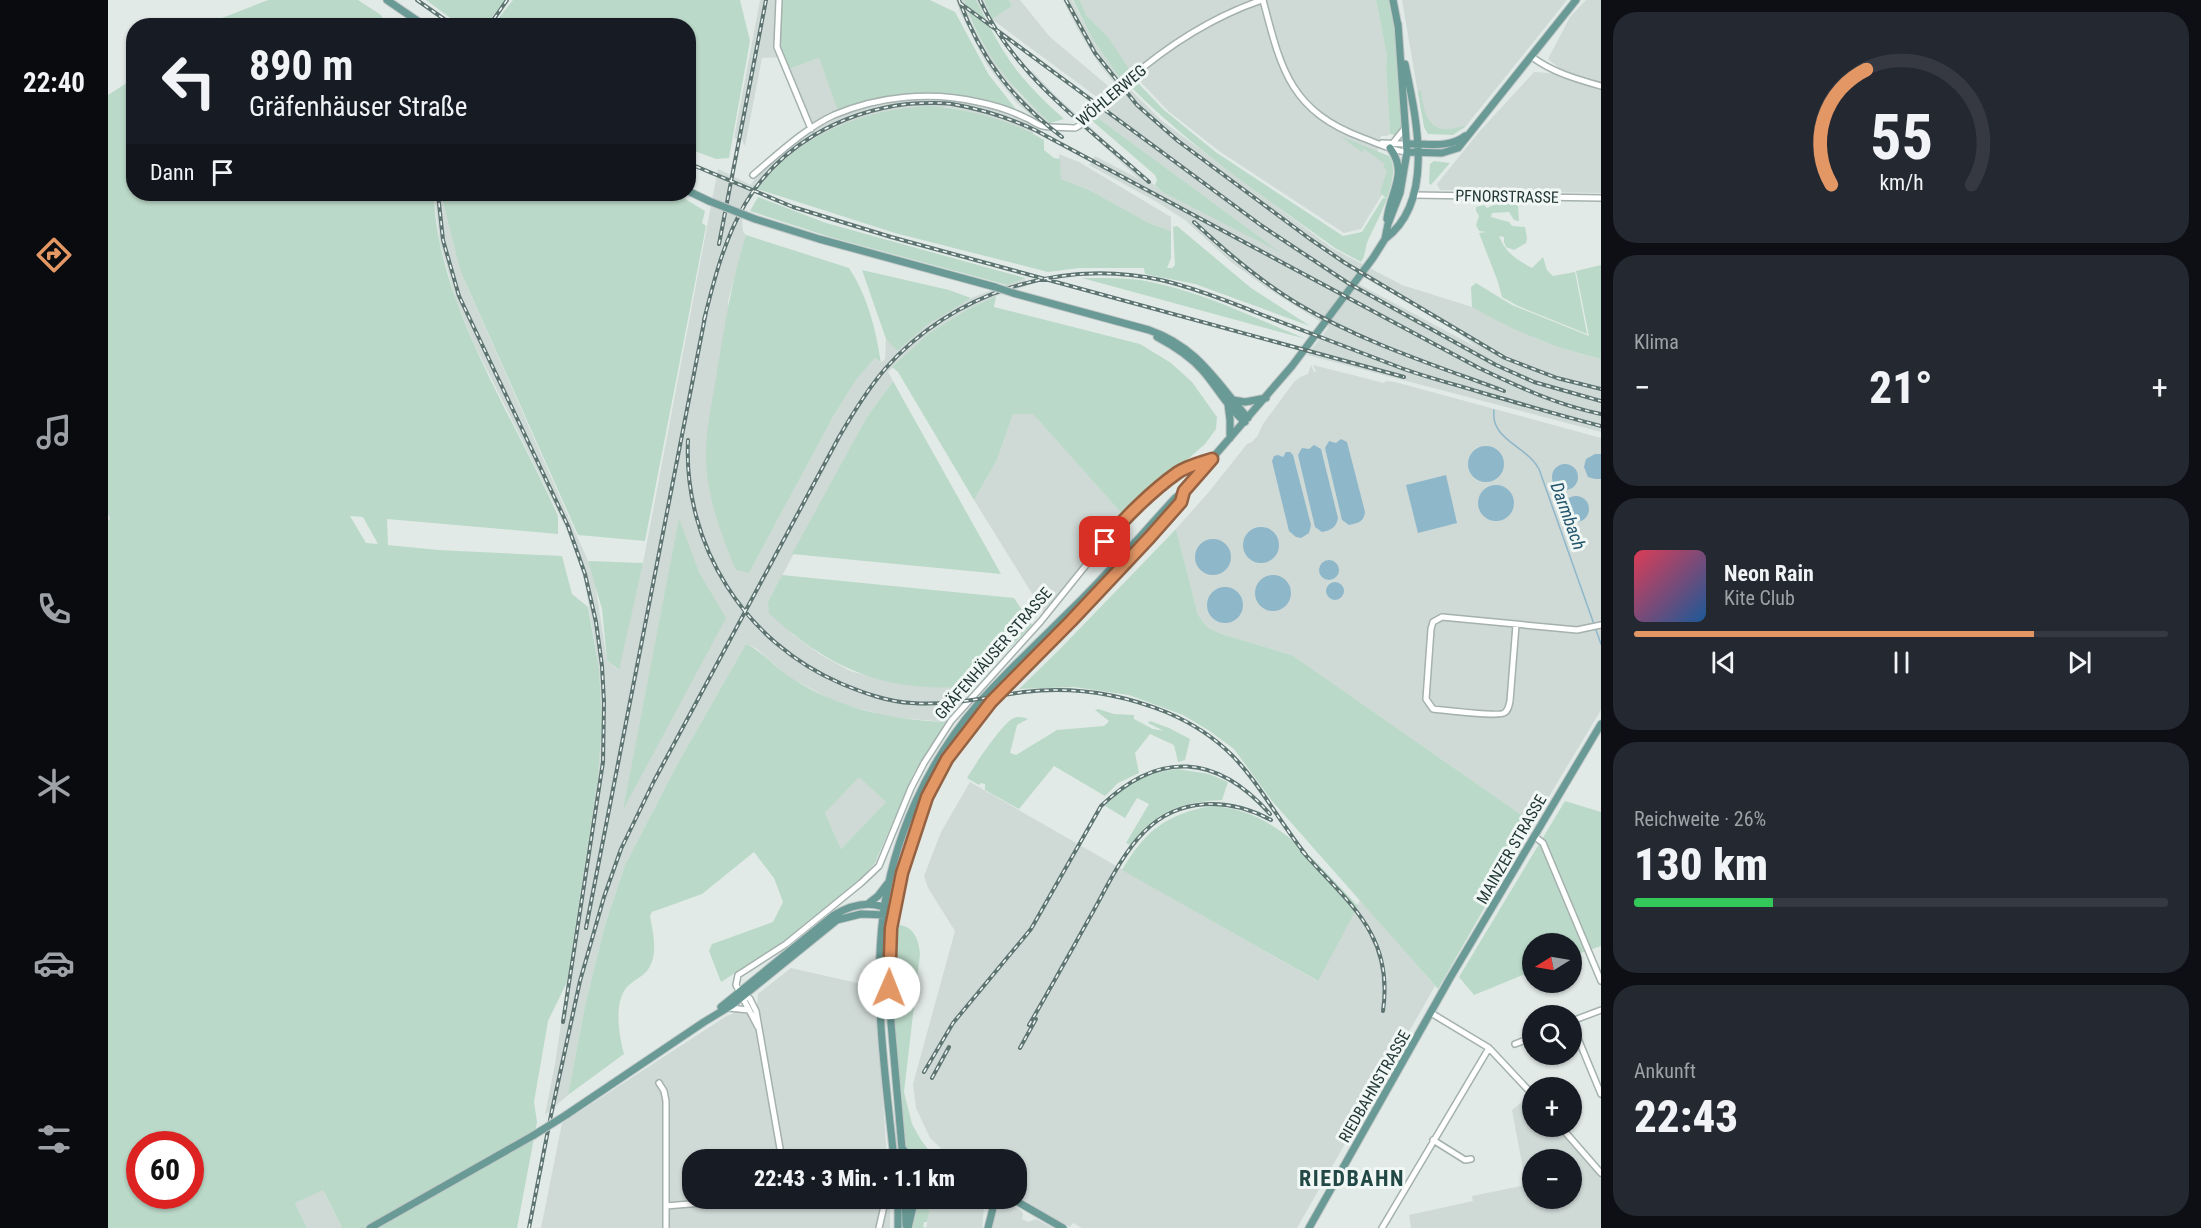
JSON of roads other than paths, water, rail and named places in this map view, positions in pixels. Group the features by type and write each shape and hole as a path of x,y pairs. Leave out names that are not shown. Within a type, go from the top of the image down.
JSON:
{"main road":[{"path":"893,1149 881,1021 879,964 889,881 902,836 919,795 938,759 978,704 1105,576 1175,498 1184,491 1266,398 1344,297 1385,239 1396,230 1413,195 1419,143 1393,0"},
{"path":"1407,152 1437,153 1455,150 1576,0"},
{"path":"389,2 413,18"},
{"path":"1385,239 1400,193 1407,152 1398,24"},
{"path":"1407,144 1450,144 1460,140 1472,130"},
{"path":"1388,224 1387,217 1399,167 1392,145"},
{"path":"1417,175 1426,158 1437,153"},
{"path":"1400,193 1413,195"},
{"path":"696,195 755,219 819,240 1137,326 1172,345 1190,358 1246,420"},
{"path":"1230,401 1245,402 1266,398"},
{"path":"1230,401 1230,438"},
{"path":"902,1148 889,988 890,943 902,873 927,797 956,745 991,702 1150,537 1181,502 1184,491"},
{"name":"MAINZER STRASSE","path":"1445,988 1601,724"},
{"path":"704,1022 728,1008 827,919 850,908 868,904 878,896 889,881"},
{"path":"868,904 894,913"},
{"path":"370,1228 566,1115 743,995 837,920 884,911"},
{"name":"RIEDBAHNSTRASSE","path":"1309,1228 1445,988"},
{"path":"1027,1207 1063,1228"},
{"path":"897,1209 898,1228"},
{"path":"906,1209 907,1228"},
{"path":"907,1228 912,1209"},
{"path":"987,1228 989,1209"},
{"path":"987,1228 993,1209"}],"street":[{"path":"778,0 777,46 811,129"},
{"path":"1263,0 1280,60 1293,89 1311,109 1346,131 1377,143 1407,144"},
{"name":"WÖHLERWEG","path":"753,175 811,129 848,110 912,96 945,97 980,102 1025,117 1040,126 1075,128 1128,80 1189,34 1244,6 1263,0"},
{"path":"1532,57 1565,75 1601,86"},
{"path":"1392,145 1406,125"},
{"path":"1392,145 1407,152"},
{"name":"PFNORSTRASSE","path":"1413,195 1601,198"},
{"name":"GRÄFENHÄUSER STRASSE","path":"743,995 735,981 741,971 786,944 861,884 879,866 911,788 951,721 1041,621 1116,528 1177,473 1192,465 1212,459"},
{"path":"1516,625 1510,701 1506,712 1501,715 1433,709 1428,704 1426,699 1433,622 1442,617 1516,625 1587,629 1600,625"},
{"path":"1534,836 1543,843 1601,981"},
{"path":"753,1011 753,995 762,981"},
{"path":"743,995 750,999 759,1027 780,1149"},
{"path":"728,1008 753,1011"},
{"path":"1582,1019 1601,1010"},
{"path":"1431,1013 1489,1048 1522,1083"},
{"path":"1515,1044 1522,1041"},
{"path":"1582,1047 1601,1094"},
{"path":"1383,1228 1489,1048"},
{"path":"659,1083 666,1101 666,1228"},
{"path":"1570,1137 1601,1173"},
{"path":"1433,1140 1465,1160 1470,1159"},
{"path":"666,1206 682,1205"},
{"path":"879,1228 883,1209"}],"water":[{"path":"1341,439 1347,442 1365,512 1362,520 1349,525 1342,520 1325,448 1329,441 1336,443"},
{"path":"1314,445 1321,449 1338,518 1333,528 1322,532 1315,527 1298,455 1302,448 1309,449"},
{"path":"1486,446 1499,451 1504,464 1499,477 1486,482 1473,477 1468,464 1473,451"},
{"path":"1286,452 1293,455 1311,525 1309,533 1301,538 1289,531 1272,461 1274,456 1283,457"},
{"path":"1595,454 1601,454 1601,479 1588,477 1584,467 1586,459"},
{"path":"1565,464 1574,468 1578,477 1574,486 1565,490 1556,486 1552,477 1556,468"},
{"path":"1446,475 1457,523 1418,533 1406,485"},
{"path":"1496,485 1509,490 1514,503 1509,516 1496,521 1483,516 1478,503 1483,490"},
{"path":"1576,496 1585,500 1589,509 1585,518 1576,522 1567,518 1563,509 1567,500"},
{"path":"1261,527 1273,533 1279,545 1273,557 1261,563 1249,557 1243,545 1249,533"},
{"path":"1213,539 1226,544 1231,557 1226,570 1213,575 1200,570 1195,557 1200,544"},
{"path":"1329,560 1336,563 1339,570 1336,577 1329,580 1322,577 1319,570 1322,563"},
{"path":"1273,575 1286,580 1291,593 1286,606 1273,611 1260,606 1255,593 1260,580"},
{"path":"1331,582 1339,582 1344,587 1342,598 1331,600 1326,595 1326,587"},
{"path":"1225,587 1238,592 1243,605 1238,618 1225,623 1212,618 1207,605 1212,592"}],"waterway":[{"name":"Darmbach","path":"1494,410 1494,420 1503,436 1526,454 1539,469 1601,644"}],"railway":[{"path":"417,0 443,18"},
{"path":"495,18 507,0"},
{"path":"719,244 766,0"},
{"path":"959,0 977,41 1000,76 1028,108 1062,137"},
{"path":"980,0 995,28 1033,77 1078,121 1149,182"},
{"path":"1066,0 1095,53 1137,105 1178,141 1310,239 1345,263 1505,358 1557,378 1601,389"},
{"path":"960,3 1262,226 1348,283 1496,365 1534,382 1601,401"},
{"path":"704,320 731,232 745,204 775,165 814,135 859,115 907,104 946,103 995,114 1035,130 1479,368 1524,389 1601,414"},
{"path":"696,166 793,207 891,237 1404,377"},
{"path":"439,201 443,240 459,296 568,526 585,574 596,622 604,702 603,762 563,1022"},
{"path":"1194,222 1257,276 1322,318 1399,352 1504,391"},
{"path":"529,1228 580,981 604,897 621,849 654,781 839,437 878,377 912,342 943,320 976,301 1011,287 1048,278 1085,274 1123,274 1161,280 1186,287 1417,374 1601,426"},
{"path":"586,928 706,312"},
{"path":"688,440 689,479 696,517 709,553 727,586 749,616 776,643 807,666 859,691 903,702 926,704 968,701 1024,692 1061,690 1114,696 1166,712 1193,725 1233,756 1248,773 1306,855"},
{"path":"924,1072 953,1023 1031,929 1101,806 1123,788 1144,775 1166,768 1187,766 1209,770 1229,780 1250,794 1270,814"},
{"path":"1029,1025 1121,862 1136,841 1158,820 1173,812 1205,804 1239,808 1271,820"},
{"path":"1302,851 1351,904 1374,940 1385,984 1383,1011"},
{"path":"1020,1048 1036,1019"},
{"path":"932,1078 949,1047"}],"district":[{"name":"RIEDBAHN","path":"1352,1178"}]}
